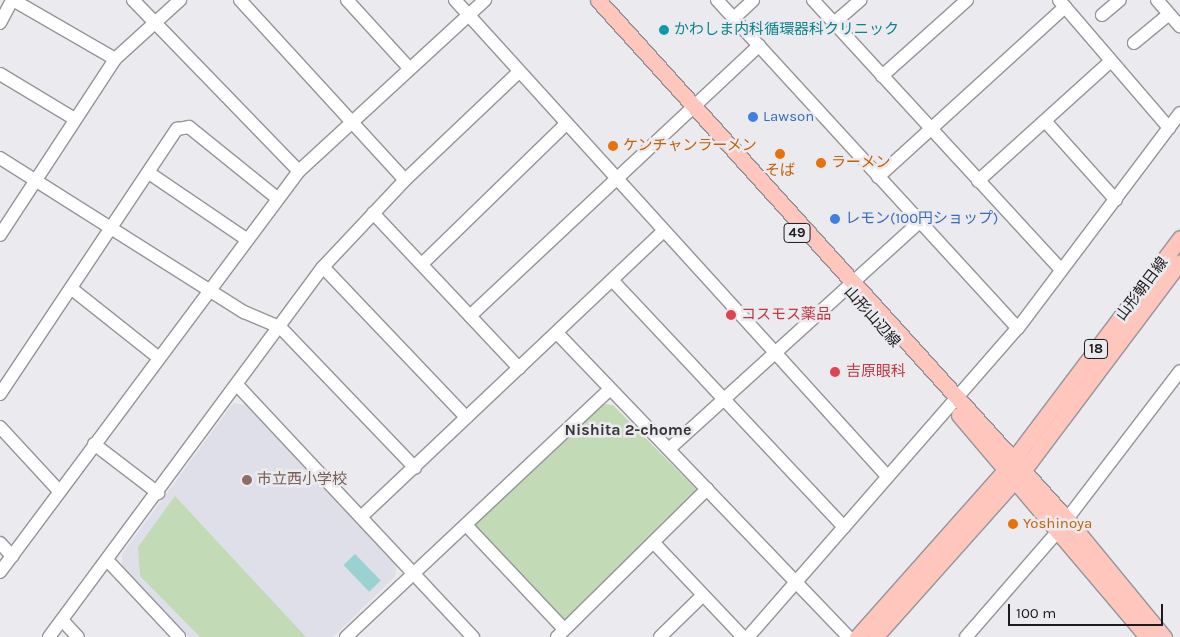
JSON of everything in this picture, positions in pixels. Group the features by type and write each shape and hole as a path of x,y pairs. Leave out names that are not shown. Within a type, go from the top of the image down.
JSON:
{"main road":[{"name":"山形山辺線","path":"586,0 691,108"},
{"name":"山形山辺線","path":"598,0 691,108 1014,470"},
{"name":"山形朝日線","path":"1014,470 1180,238"},
{"name":"山形朝日線","path":"1014,470 1180,262"},
{"path":"1014,470 1164,637"},
{"path":"857,637 1014,470"},
{"path":"875,637 1014,470"},
{"path":"1063,524 1147,637"}],"street":[{"path":"0,23 13,0 115,60"},
{"path":"133,0 299,171"},
{"path":"0,235 35,179 115,60 180,0"},
{"path":"240,0 405,180"},
{"path":"347,0 410,69"},
{"path":"456,0 566,124 887,476"},
{"path":"0,572 211,289 246,239 299,171 485,0"},
{"path":"717,0 1018,328"},
{"path":"734,18 753,0"},
{"path":"813,0 1061,270"},
{"path":"834,23 860,0"},
{"path":"882,76 967,0"},
{"path":"1102,15 1120,0"},
{"path":"1157,0 1180,26"},
{"path":"878,177 931,130 1062,4 1169,128"},
{"path":"1134,43 1169,14"},
{"path":"470,316 759,46"},
{"path":"978,181 1111,61"},
{"path":"49,637 238,386 323,267 405,180 519,72"},
{"path":"0,74 75,120"},
{"path":"748,637 1018,328 1180,113"},
{"path":"1045,121 1116,200"},
{"path":"422,264 566,124"},
{"path":"0,394 178,129 189,127 277,198"},
{"path":"0,158 211,289 244,312 280,327 415,468"},
{"path":"149,173 246,239"},
{"path":"373,213 519,368"},
{"path":"669,449 919,222"},
{"path":"361,516 415,468 466,417 663,231"},
{"path":"323,267 466,417"},
{"path":"612,280 844,527"},
{"path":"72,289 159,358"},
{"path":"557,333 849,637"},
{"path":"966,637 1063,524 1180,371"},
{"path":"238,386 361,516 465,634"},
{"path":"346,637 610,389"},
{"path":"0,427 59,491"},
{"path":"94,444 158,493"},
{"path":"466,525 560,633 707,489"},
{"path":"0,543 12,556"},
{"path":"654,543 743,637"},
{"path":"108,561 179,637"},
{"path":"660,637 703,595"},
{"path":"62,620 78,637"}],"shaded area":[{"name":"市立西小学校","path":"233,403 247,405 397,564 395,577 333,637 188,637 122,569 122,554"}],"green space":[{"path":"603,404 613,405 697,490 565,621 474,525"},
{"path":"175,496 306,637 200,637 140,576 138,547"}],"water":[{"path":"355,554 381,581 369,592 343,565"}],"place":[{"name":"かわしま内科循環器科クリニック","path":"664,30"},
{"name":"Lawson","path":"753,117"},
{"name":"ケンチャンラーメン","path":"613,146"},
{"name":"そば","path":"780,154"},
{"name":"ラーメン","path":"821,163"},
{"name":"レモン(100円ショップ)","path":"835,219"},
{"name":"コスモス薬品","path":"731,315"},
{"name":"吉原眼科","path":"835,372"},
{"name":"市立西小学校","path":"247,480"},
{"name":"Yoshinoya","path":"1013,524"}],"district":[{"name":"Nishita 2-chome","path":"628,430"}]}
